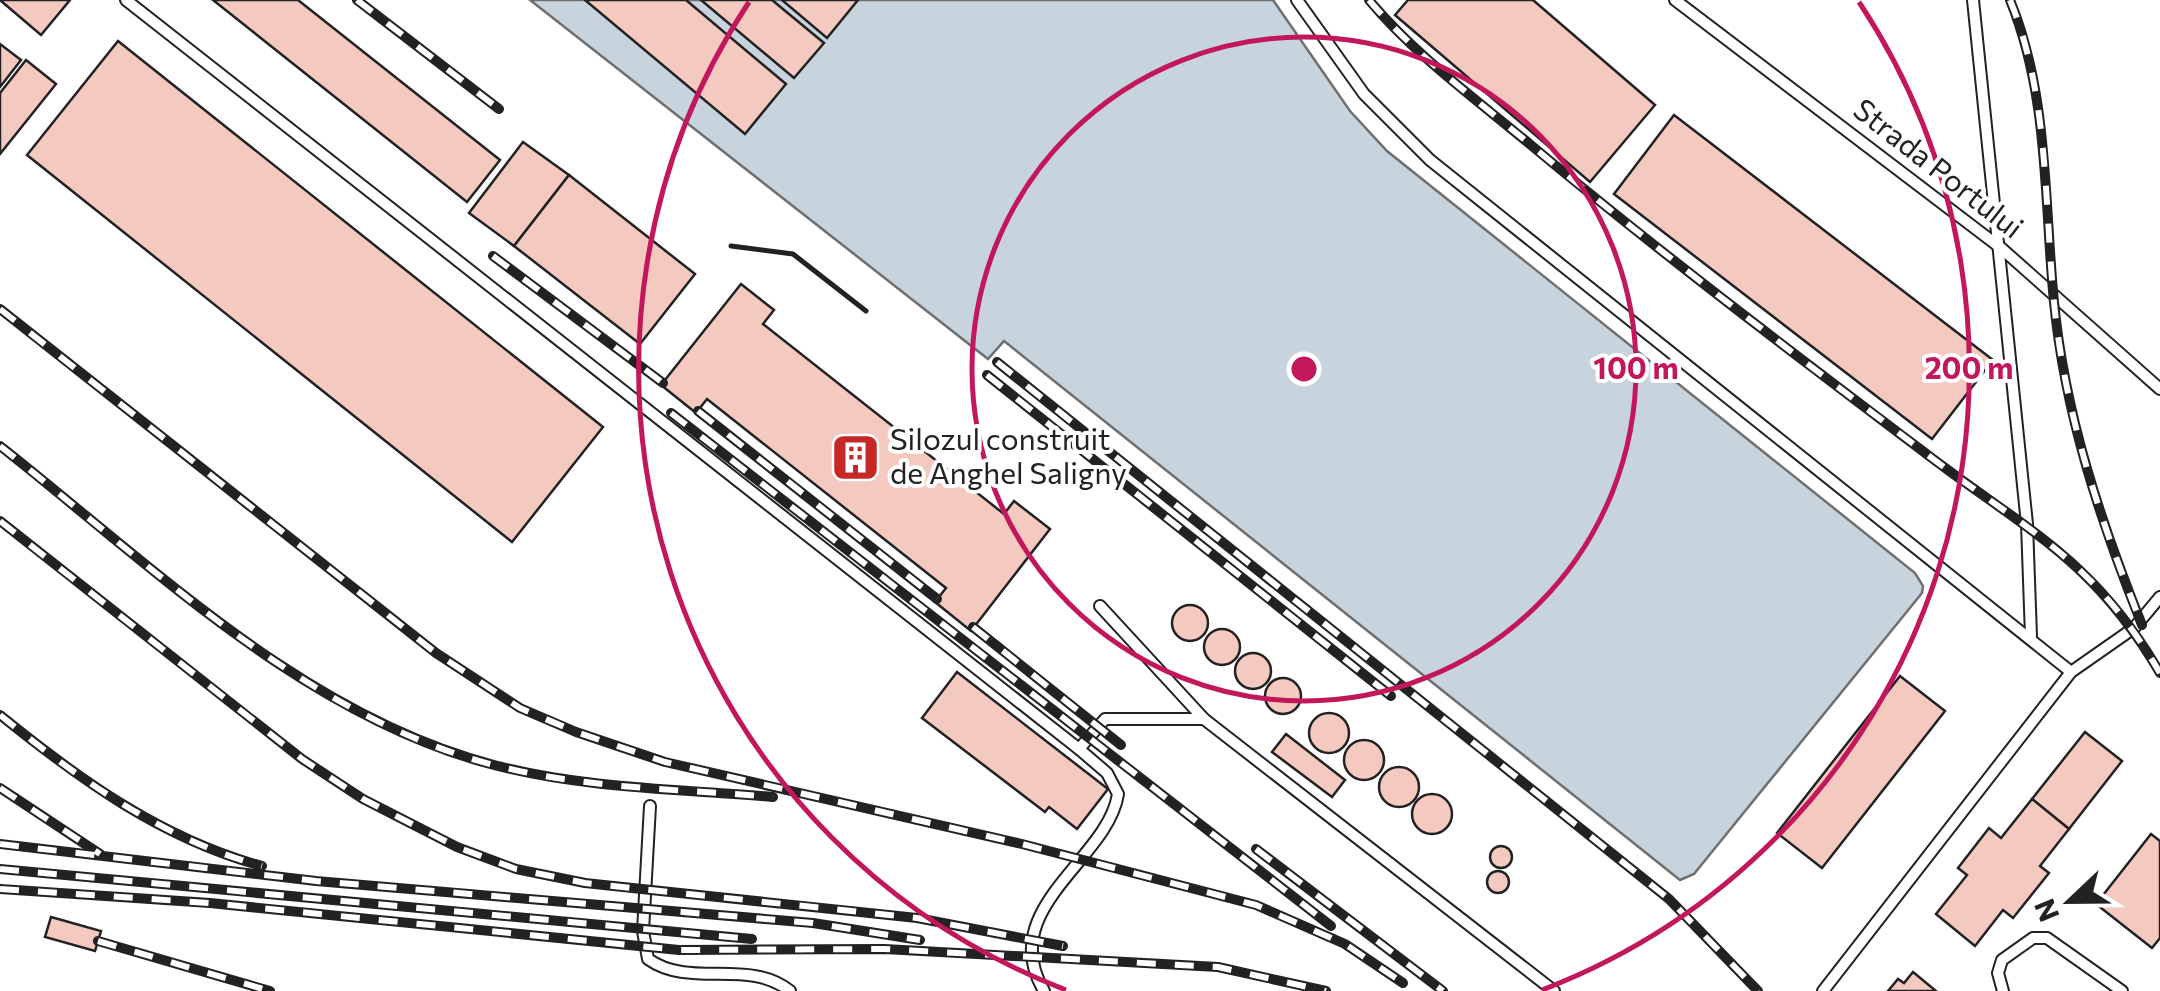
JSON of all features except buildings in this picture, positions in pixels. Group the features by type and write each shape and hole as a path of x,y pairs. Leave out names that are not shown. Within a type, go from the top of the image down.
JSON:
{"lane":[{"path":"126,0 1107,773 1118,794 1113,812 1078,858 1032,940 1031,968 1044,991"},
{"path":"1297,0 1364,94 1430,160 2031,636 2071,672"},
{"name":"Strada Portului","path":"1675,0 2001,248 2160,389"},
{"path":"1961,0 1974,5 2001,248 2027,524 2031,636"},
{"path":"1823,991 2071,672 2134,628 2160,597"},
{"path":"1100,606 1204,718 1554,991"},
{"path":"1080,750 1105,719 1204,718"},
{"path":"650,806 644,931 648,959 669,970 767,976 790,991"},
{"path":"2003,991 1998,973 2002,960 2033,938 2046,938 2122,991"}],"shaded area":[{"path":"530,0 1273,0 1350,111 1387,151 1915,573 1923,586 1922,593 1694,874 1680,880 1004,341 988,359"}],"railway":[{"path":"357,0 499,109"},
{"path":"1369,0 1447,76 1627,224 2053,547 2108,600 2160,673"},
{"path":"2010,0 2023,36 2038,111 2054,302 2066,385 2086,466 2142,625"},
{"path":"493,256 663,383"},
{"path":"0,309 436,653 520,708 665,762 1022,844 1256,905 1345,944 1403,983"},
{"path":"997,362 1669,899 1758,991"},
{"path":"987,375 1391,696"},
{"path":"698,411 937,599"},
{"path":"671,413 1331,926"},
{"path":"0,446 232,631 294,674 358,711 424,742 494,765 563,779 773,797"},
{"path":"0,521 302,759 363,799 457,847 516,869 585,883 917,918 1063,946"},
{"path":"973,627 1121,745"},
{"path":"0,715 123,804 190,840 262,866"},
{"path":"0,788 100,854"},
{"path":"0,844 316,881 813,923 920,940"},
{"path":"1256,849 1443,991"},
{"path":"0,869 752,939"},
{"path":"0,889 210,903 679,950 884,949 1218,967 1326,991"},
{"path":"98,941 270,991"}],"wall":[{"path":"731,246 793,254 866,311"}],"place":[{"name":"Silozul construit de Anghel Saligny","path":"855,457"}]}
